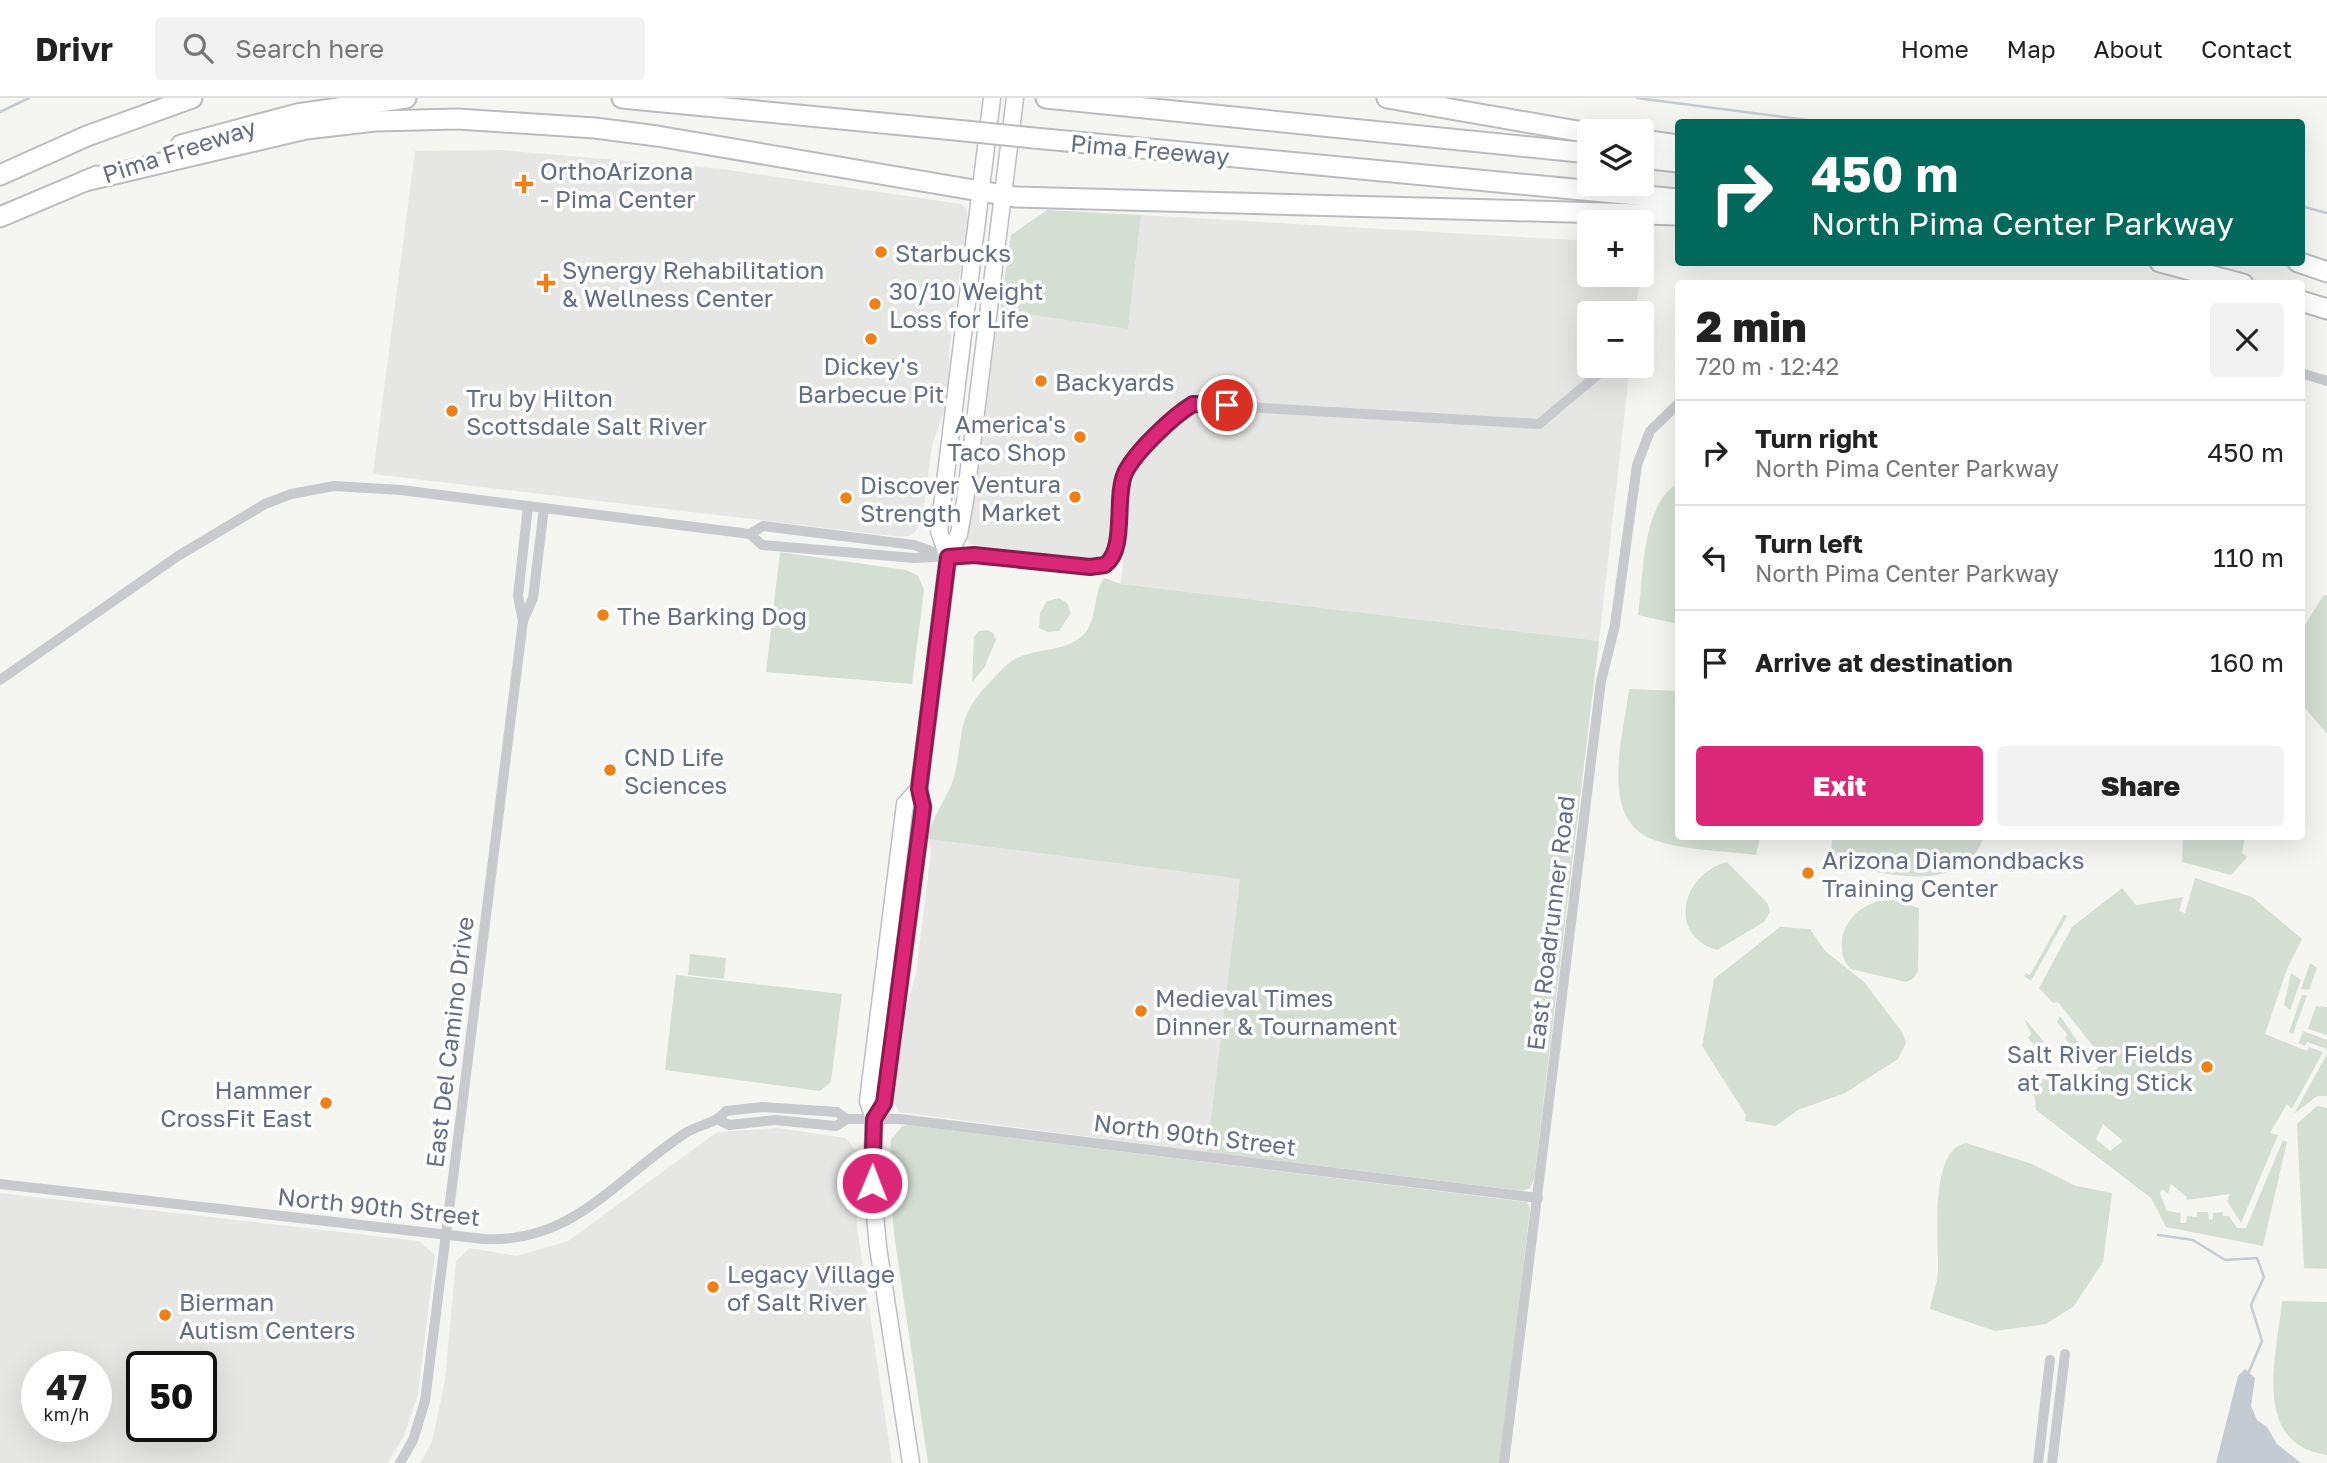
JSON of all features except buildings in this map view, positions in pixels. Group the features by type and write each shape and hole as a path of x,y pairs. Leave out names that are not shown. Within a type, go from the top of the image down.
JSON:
{"highway":[{"path":"87,136 168,98"},
{"name":"Pima Freeway","path":"0,175 87,136 192,98"},
{"name":"Pima Freeway","path":"0,217 134,161 248,125 406,98"},
{"name":"Pima Freeway","path":"622,98 1675,199"},
{"name":"Pima Freeway","path":"1046,98 1577,152"},
{"path":"1387,98 1577,131"},
{"path":"85,181 306,129 375,121 458,119 582,127 657,136 1003,195 1675,215"},
{"path":"1654,142 1675,145"},
{"path":"1654,159 1675,162"},
{"path":"2305,264 2327,272"},
{"path":"2175,266 2229,280"},
{"path":"2305,302 2327,309"}],"main road":[{"path":"948,557 939,531 992,98"},
{"path":"911,1463 878,1247 872,1183 874,1119 884,1103 902,973 923,807 919,789 948,557 959,534 965,501 1015,98"}],"street":[{"path":"2305,374 2327,381"},
{"path":"0,680 178,556 244,514 291,494 352,485 750,534 762,545 914,558 974,555 1090,567 1105,565 1116,549 1124,475 1133,459 1193,404 1539,424 1594,378"},
{"name":"East Roadrunner Road","path":"1504,1463 1596,712 1615,625 1635,475 1650,431 1675,407"},
{"name":"East Del Camino Drive","path":"523,621 518,596 536,507"},
{"name":"East Del Camino Drive","path":"400,1463 413,1440 425,1401 523,621 533,598 536,507"},
{"path":"750,534 763,526 914,545 948,557"},
{"name":"North 90th Street","path":"0,1184 499,1240 521,1239 552,1230 575,1218 685,1133 719,1120 729,1125 775,1120 836,1126 847,1119 900,1119 1538,1198"},
{"path":"2052,1463 2064,1354"},
{"path":"2038,1463 2050,1360"}],"shaded area":[{"path":"500,150 722,169 961,204 966,208 968,246 959,276 949,353 949,396 932,446 922,521 915,532 909,536 893,536 373,474 415,151"},
{"path":"1047,210 1141,215 1128,329 1000,310 1011,235"},
{"path":"1141,215 1577,240 1577,287 1638,287 1637,301 1577,301 1577,378 1629,378 1599,641 1121,584 1128,496 1137,470 1123,463 1113,493 1110,549 1100,563 969,544 965,533 973,505 977,468 975,455 997,309 1128,329"},
{"path":"1675,486 1675,623 1638,615 1646,542 1657,508"},
{"path":"780,552 906,570 918,576 924,590 912,684 766,672"},
{"path":"1104,578 1121,584 1599,641 1534,1179 1530,1188 1522,1191 1207,1152 1240,879 928,839 932,823 953,780 966,716 980,693 1014,660 1067,645 1082,636 1090,624"},
{"path":"2327,595 2327,734 2305,708 2305,625 2323,596"},
{"path":"1059,598 1067,603 1071,613 1059,631 1048,632 1039,628 1040,613 1047,601"},
{"path":"987,630 993,633 996,640 984,668 972,682 974,637 979,631"},
{"path":"1629,689 1675,691 1675,840 1759,840 1756,855 1677,846 1654,840 1636,830 1625,814 1620,795 1620,751"},
{"path":"928,839 1240,879 1207,1152 899,1112 894,1102 905,1011 916,974 931,851"},
{"path":"1832,840 1982,840 1973,856 1957,868 1939,875 1895,875 1831,864"},
{"path":"2183,840 2244,840 2242,853 2247,857 2231,875 2182,862"},
{"path":"1727,862 1768,904 1770,912 1764,922 1717,950 1701,943 1691,932 1686,919 1686,906 1690,892 1699,879 1711,869"},
{"name":"Salt River Fields at Talking Stick","path":"2195,878 2252,897 2302,939 2287,969 2265,1034 2307,1051 2309,1047 2323,1052 2292,1109 2287,1104 2270,1133 2278,1135 2241,1223 2227,1201 2230,1194 2186,1200 2187,1197 2171,1184 2168,1194 2162,1189 2160,1193 2167,1211 2181,1213 2180,1223 2186,1223 2187,1216 2197,1217 2197,1212 2208,1212 2209,1220 2213,1219 2213,1213 2223,1212 2223,1216 2229,1216 2237,1228 2246,1228 2283,1140 2287,1142 2263,1246 2166,1227 2151,1198 2036,1110 2033,1081 2029,1076 2036,1070 2040,1076 2036,1079 2039,1082 2050,1073 2077,1096 2085,1087 2082,1083 2105,1061 2058,1002 2053,1003 2039,988 2072,927 2122,888 2136,905 2183,897 2179,911 2185,913","holes":["2103,1124 2123,1141 2110,1151 2096,1139"]},
{"path":"1889,899 1919,908 1918,971 1914,978 1906,982 1851,969 1843,956 1842,940 1849,922 1870,904"},
{"path":"2064,914 2067,916 2031,981 2024,976 2026,973 2030,975"},
{"path":"1780,927 1810,929 1825,951 1864,982 1902,1032 1906,1043 1898,1059 1845,1093 1798,1110 1776,1126 1745,1121 1746,1115 1702,1046 1714,979"},
{"path":"690,954 726,958 724,979 688,975"},
{"path":"2310,963 2317,968 2309,990 2301,989"},
{"path":"2291,973 2301,980 2290,1010 2284,1005"},
{"path":"676,975 842,994 831,1082 820,1091 665,1070"},
{"path":"2302,995 2307,995 2293,1034 2289,1032"},
{"path":"2316,1006 2327,1007 2327,1035 2308,1029"},
{"path":"2060,1016 2078,1042 2076,1046 2085,1056 2083,1059 2065,1038 2067,1034 2057,1022"},
{"path":"2024,1018 2044,1042 2037,1048 2028,1038 2031,1034"},
{"path":"2303,1031 2327,1040 2327,1049 2307,1042 2305,1046 2299,1043"},
{"path":"2327,1054 2327,1096 2317,1096 2294,1114"},
{"path":"2317,1106 2327,1108 2327,1269 2304,1268 2297,1124"},
{"path":"902,1126 1527,1202 1530,1209 1500,1463 928,1463 894,1234 889,1171 891,1140"},
{"path":"778,1128 846,1138 857,1152 857,1226 892,1463 420,1463 432,1442 445,1380 456,1261 470,1248 517,1256 568,1241 717,1132"},
{"path":"1966,1143 2032,1164 2076,1186 2112,1193 2103,1262 2074,1306 2046,1324 1995,1331 1930,1309 1938,1272 1937,1220 1941,1179 1946,1162 1954,1149"},
{"path":"0,1193 419,1241 435,1255 418,1394 404,1436 388,1463 0,1463"},
{"path":"2282,1301 2327,1302 2327,1455 2303,1447 2287,1434 2278,1416 2274,1371"},
{"path":"2245,1369 2255,1378 2251,1406 2257,1420 2267,1427 2277,1444 2301,1463 2216,1463 2238,1376"}],"waterway":[{"path":"0,112 29,98"},
{"path":"1637,98 1800,119"},
{"path":"2305,207 2327,213"},
{"path":"2158,1235 2193,1240 2225,1260 2257,1258 2264,1277 2251,1305 2262,1341 2248,1374"}],"place":[{"name":"OrthoArizona - Pima Center","path":"524,184"},
{"name":"Starbucks","path":"881,252"},
{"name":"Synergy Rehabilitation & Wellness Center","path":"546,283"},
{"name":"30/10 Weight Loss for Life","path":"875,304"},
{"name":"Dickey's Barbecue Pit","path":"871,339"},
{"name":"Backyards","path":"1041,381"},
{"name":"Tru by Hilton Scottsdale Salt River","path":"452,411"},
{"name":"America's Taco Shop","path":"1080,437"},
{"name":"Ventura Market","path":"1075,497"},
{"name":"Discover Strength","path":"846,498"},
{"name":"The Barking Dog","path":"603,615"},
{"name":"CND Life Sciences","path":"610,770"},
{"name":"Arizona Diamondbacks Training Center","path":"1808,873"},
{"name":"Medieval Times Dinner & Tournament","path":"1141,1011"},
{"name":"Salt River Fields at Talking Stick","path":"2207,1067"},
{"name":"Hammer CrossFit East","path":"326,1103"},
{"name":"Legacy Village of Salt River","path":"713,1287"},
{"name":"Bierman Autism Centers","path":"165,1315"}],"route":[{"path":"872,1183 874,1119 884,1103 902,973 923,807 919,789 948,557 974,555 1090,567 1105,565 1116,549 1120,493 1124,475 1133,459 1193,404 1227,405"}]}
